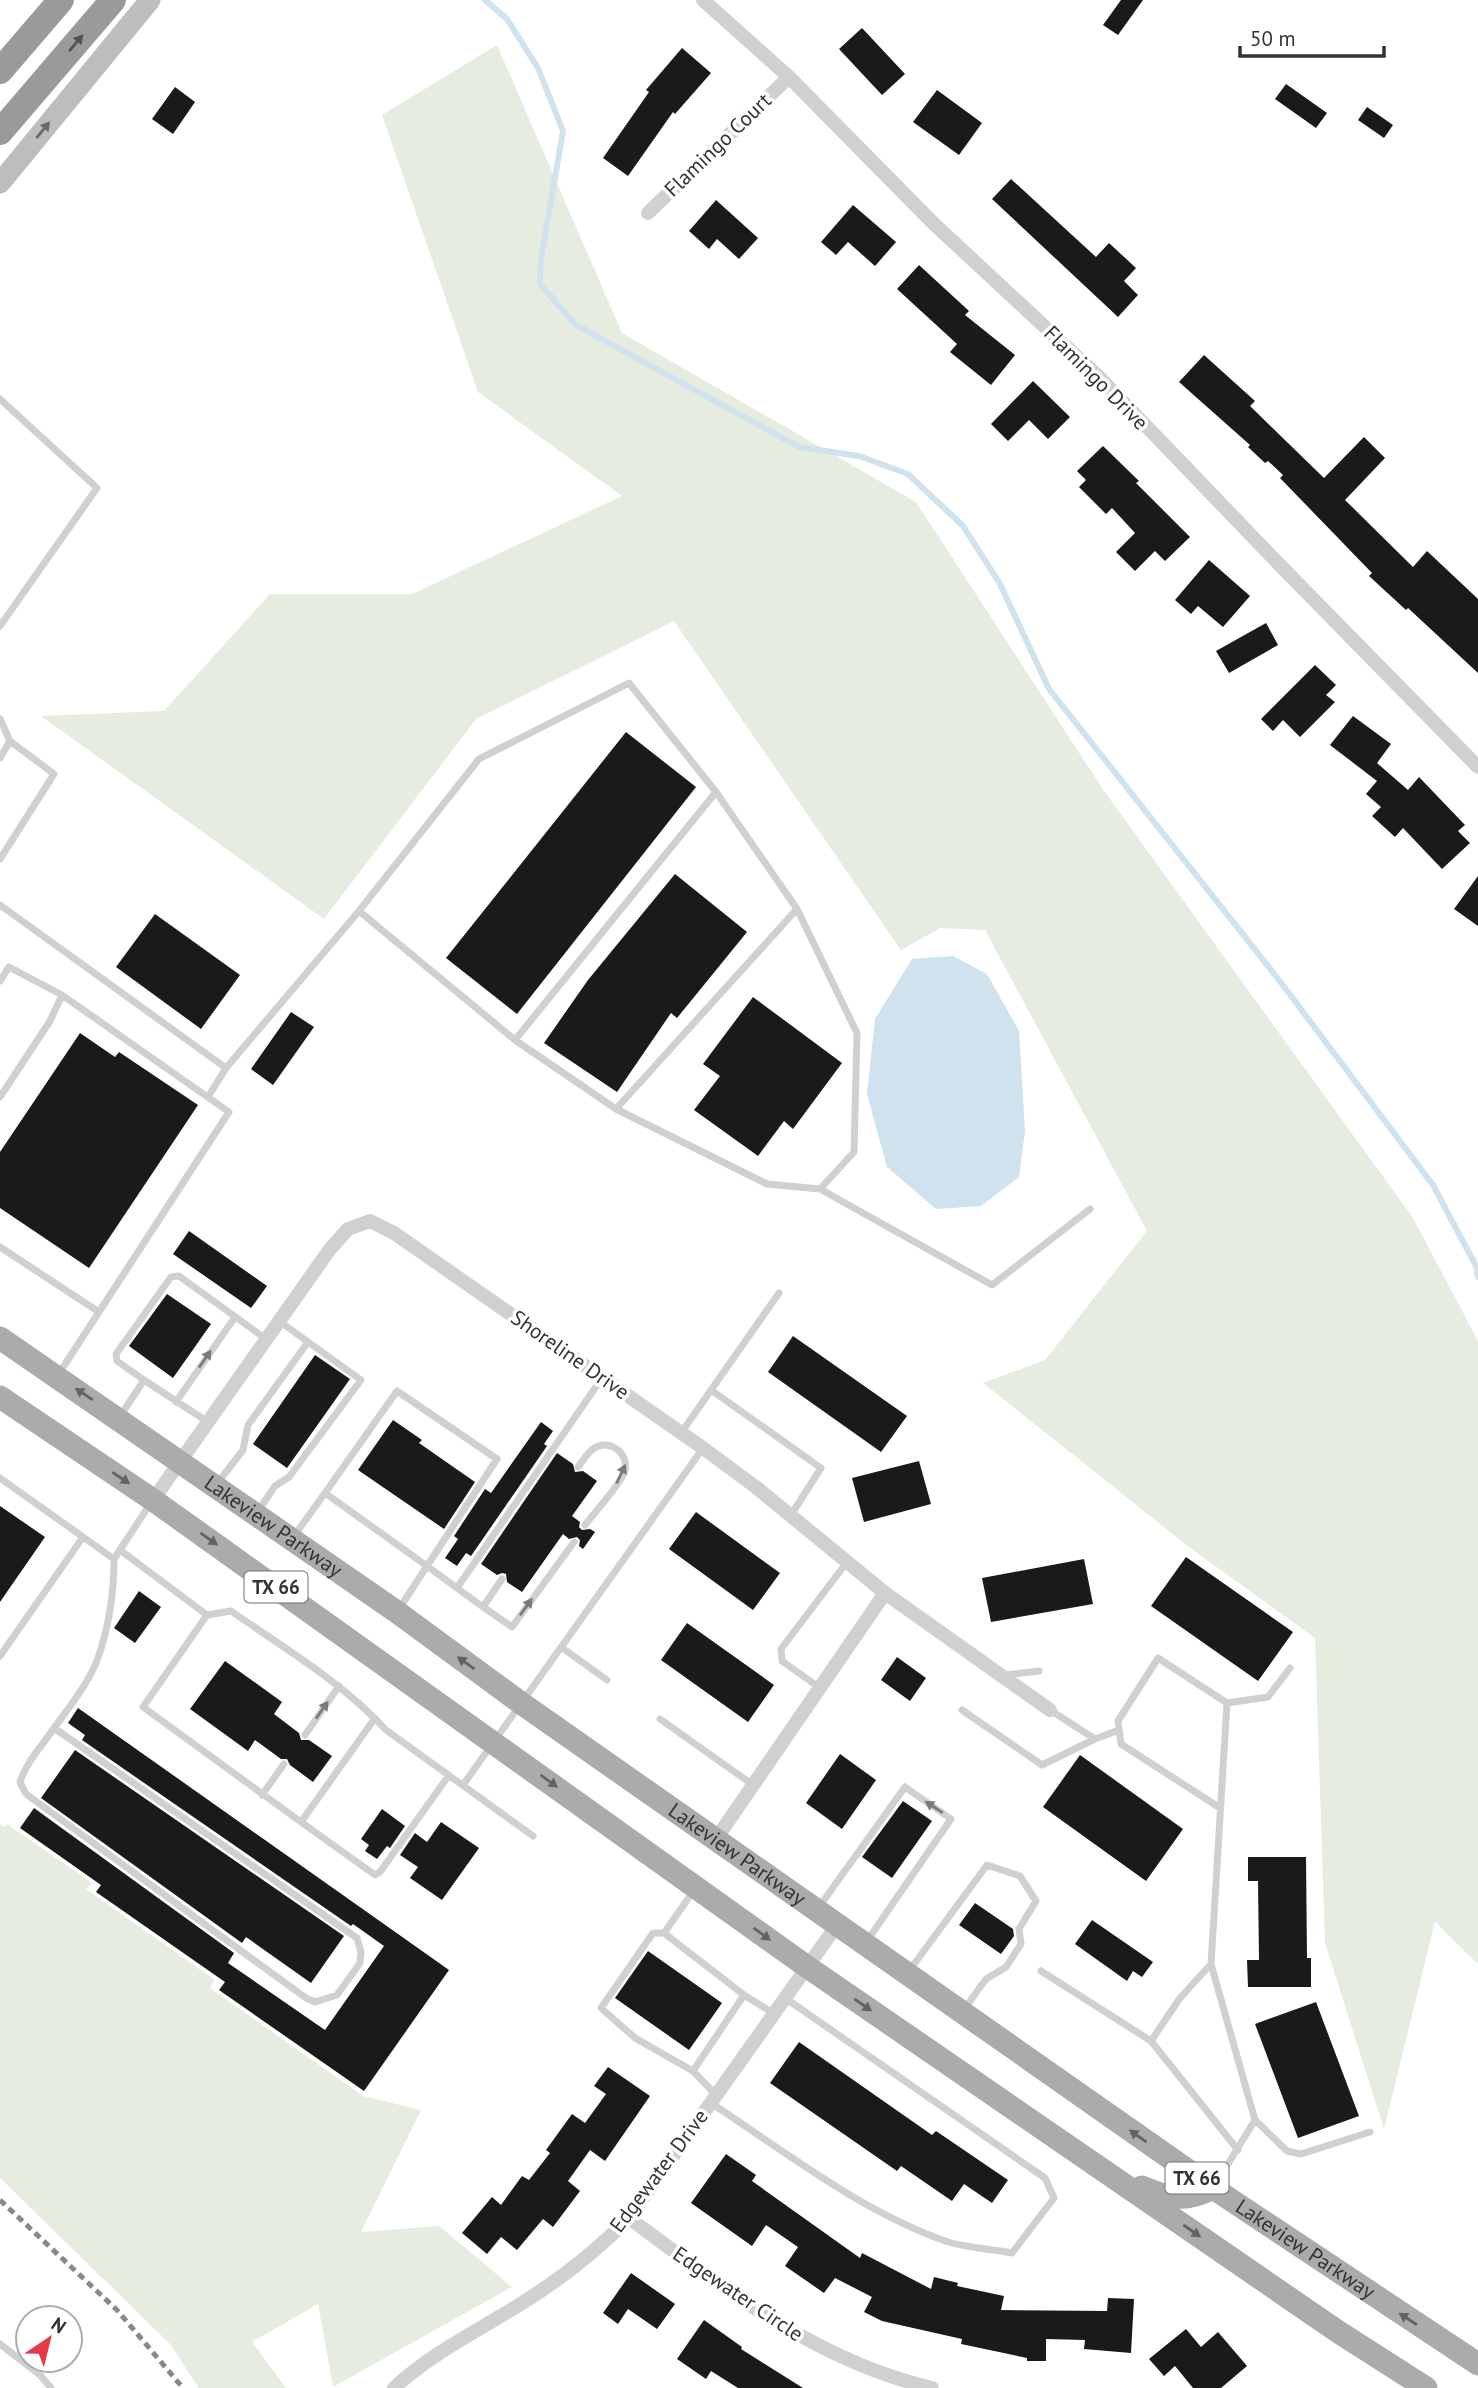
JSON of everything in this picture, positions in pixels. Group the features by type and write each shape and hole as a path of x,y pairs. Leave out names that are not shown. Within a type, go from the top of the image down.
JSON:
{"highway":[{"path":"0,71 61,0"},
{"path":"0,132 113,0"}],"main road":[{"path":"0,183 149,0"},
{"name":"Lakeview Parkway","path":"0,1338 397,1612 521,1703 1213,2188 1472,2360"},
{"name":"TX 66","path":"0,1397 153,1500 806,1966 1337,2331 1426,2388"},
{"path":"1069,2147 1145,2189 1176,2199 1196,2197 1213,2188"}],"street":[{"name":"Flamingo Drive","path":"703,0 789,77 933,223 1101,379 1478,767"},
{"name":"Flamingo Court","path":"648,214 789,77"},
{"name":"Shoreline Drive","path":"153,1500 331,1249 348,1229 370,1221 394,1233 703,1448 886,1592 1050,1710"},
{"path":"716,1839 886,1592"},
{"name":"Edgewater Drive","path":"394,2388 415,2369 443,2350 541,2291 596,2251 629,2218 837,1925"},
{"name":"Edgewater Circle","path":"629,2218 775,2322 824,2349 932,2388"}],"lane":[{"path":"0,399 97,488 0,626"},
{"path":"208,1097 226,1068 359,911 478,759 629,683 716,792 797,909 857,1033 854,1152 820,1189"},
{"path":"0,719 10,741 54,774 0,859"},
{"path":"0,758 10,741"},
{"path":"515,1040 716,792"},
{"path":"0,905 226,1068"},
{"path":"616,1109 797,909"},
{"path":"359,911 515,1040 616,1109 767,1184 820,1189 992,1286 1090,1209"},
{"path":"0,981 9,967 62,995 229,1112 57,1376"},
{"path":"0,1097 50,1021 62,995"},
{"path":"0,1247 99,1312"},
{"path":"208,1422 117,1361 116,1354 171,1277 179,1276 266,1339"},
{"path":"681,1433 779,1293"},
{"path":"176,1402 235,1317"},
{"path":"256,1514 275,1486 289,1477 361,1380 279,1321"},
{"path":"216,1486 243,1450 248,1425 307,1342"},
{"path":"457,1588 602,1378"},
{"path":"119,1419 144,1380"},
{"path":"711,1390 821,1468 791,1515"},
{"path":"292,1539 397,1391 497,1459 397,1612"},
{"path":"578,1468 594,1448 604,1445 621,1452 626,1462 624,1474 585,1525"},
{"path":"463,1785 703,1448"},
{"path":"0,1478 114,1559"},
{"path":"325,1493 512,1627 573,1542"},
{"path":"54,1728 357,1938 361,1952 360,1963 337,1995 315,2002 306,1998 26,1794 20,1782 25,1767 54,1728 99,1656 114,1583 114,1559 153,1500"},
{"path":"0,1656 83,1537"},
{"path":"120,1550 207,1615"},
{"path":"820,1688 782,1661 781,1649 848,1562"},
{"path":"483,1606 502,1579"},
{"path":"449,1775 380,1872 375,1875 143,1707 207,1615 231,1611 339,1686 386,1730 449,1775 463,1785 533,1836"},
{"path":"561,1647 607,1680"},
{"path":"1220,1808 1121,1744 1118,1721 1158,1658 1227,1703 1268,1697 1290,1668"},
{"path":"1001,1676 1039,1671"},
{"path":"305,1735 339,1686"},
{"path":"1227,1703 1210,1965 1255,2120 1287,2151 1301,2154 1370,2132"},
{"path":"962,1710 1042,1765 1119,1730"},
{"path":"1050,1710 1095,1739"},
{"path":"301,1822 375,1718"},
{"path":"660,1719 754,1785"},
{"path":"262,1795 284,1764"},
{"path":"816,1910 905,1787 951,1819 864,1945"},
{"path":"907,1974 987,1865 1020,1876 1036,1900 1019,1929 1021,1944 1006,1967 986,1979 961,2012"},
{"path":"664,1933 696,1886"},
{"path":"773,2013 744,1995 664,1933 653,1933 601,2008 635,2038 693,2071 713,2099 836,2186 897,2220 951,2243 1012,2253 1054,2198 1045,2178 784,1998"},
{"path":"1151,2041 1180,1998 1210,1965"},
{"path":"1041,1971 1151,2041 1238,2150"},
{"path":"693,2071 744,1995"},
{"path":"1213,2188 1255,2120"},
{"path":"0,2344 40,2375 51,2388"}],"shaded area":[{"path":"497,45 622,333 916,502 1104,791 1413,1218 1478,1341 1478,1964 1435,1922 1384,2129 1325,1943 1315,1638 1189,1547 983,1383 1045,1360 1147,1231 985,930 940,928 901,950 674,621 476,719 324,919 41,716 164,711 270,594 412,594 622,496 478,392 382,115"},
{"path":"0,1824 5,1827 7,1824 92,1883 86,1889 215,1980 210,1988 363,2096 421,2110 361,2232 439,2226 512,2287 333,2387 318,2304 252,2342 286,2388 199,2388 170,2344 0,2178"}],"water":[{"path":"953,956 987,974 1019,1031 1025,1131 1019,1177 981,1206 936,1209 887,1167 867,1094 875,1019 912,959"}],"building":[{"path":"1121,0 1143,0 1118,35 1103,25"},
{"path":"862,28 905,74 882,95 839,49"},
{"path":"682,48 711,73 675,114 673,112 628,176 603,158 649,92 646,90"},
{"path":"1286,84 1327,113 1316,128 1275,99"},
{"path":"175,87 195,102 173,134 152,119"},
{"path":"937,90 982,123 959,155 913,122"},
{"path":"1367,107 1393,125 1384,138 1358,120"},
{"path":"1011,179 1096,257 1109,243 1136,268 1124,281 1138,295 1118,317 992,199"},
{"path":"716,200 758,238 739,259 717,239 709,249 689,231"},
{"path":"853,205 896,242 875,266 848,242 836,255 821,242"},
{"path":"919,265 969,311 965,315 1015,355 991,385 950,352 957,344 897,289"},
{"path":"1204,355 1255,401 1250,406 1324,478 1364,437 1385,458 1345,500 1413,567 1427,551 1478,599 1478,673 1369,576 1372,573 1280,478 1283,475 1268,461 1265,463 1248,447 1250,445 1179,382"},
{"path":"1033,381 1070,417 1048,439 1029,420 1008,441 991,424"},
{"path":"1103,446 1190,537 1165,561 1155,551 1135,571 1116,552 1135,533 1112,508 1106,514 1079,487 1086,480 1077,471"},
{"path":"1209,560 1250,596 1223,627 1198,606 1191,614 1175,600"},
{"path":"1266,623 1278,645 1229,673 1216,651"},
{"path":"1315,665 1336,685 1326,695 1335,702 1300,737 1283,720 1273,731 1261,719"},
{"path":"1353,716 1391,744 1377,763 1408,790 1419,777 1465,825 1458,831 1470,843 1442,869 1403,828 1395,837 1372,816 1381,807 1366,794 1377,781 1330,745"},
{"path":"626,732 696,787 517,1014 446,958"},
{"path":"675,874 747,932 677,1018 671,1013 617,1092 544,1043 588,980"},
{"path":"1478,876 1478,926 1454,909"},
{"path":"155,914 240,975 201,1029 116,967"},
{"path":"753,997 842,1063 793,1129 784,1121 758,1156 694,1110 720,1076 703,1064"},
{"path":"291,1012 314,1027 273,1085 251,1069"},
{"path":"80,1033 115,1057 119,1052 198,1105 89,1268 0,1208 0,1152"},
{"path":"189,1231 267,1286 251,1308 173,1254"},
{"path":"167,1294 211,1324 173,1378 129,1346"},
{"path":"793,1336 907,1416 881,1452 768,1372"},
{"path":"315,1355 350,1379 287,1468 253,1444"},
{"path":"393,1420 422,1440 419,1443 475,1482 444,1529 358,1470"},
{"path":"541,1422 553,1431 544,1444 547,1446 471,1556 466,1553 457,1566 445,1558 458,1539 454,1536 485,1489 491,1493"},
{"path":"557,1453 573,1464 575,1472 583,1471 597,1481 572,1516 580,1522 579,1527 582,1530 590,1529 595,1532 583,1549 579,1546 580,1540 577,1537 569,1539 563,1534 522,1592 507,1582 506,1574 497,1575 481,1564"},
{"path":"919,1461 931,1504 864,1522 852,1478"},
{"path":"0,1506 45,1537 0,1602"},
{"path":"696,1512 780,1573 753,1610 669,1549"},
{"path":"1186,1557 1293,1632 1258,1681 1151,1606"},
{"path":"1084,1559 1093,1604 991,1622 982,1578"},
{"path":"139,1591 161,1607 135,1643 114,1628"},
{"path":"687,1623 774,1685 748,1722 661,1660"},
{"path":"897,1657 926,1678 910,1701 881,1680"},
{"path":"225,1661 282,1702 274,1714 299,1733 301,1740 309,1740 332,1756 313,1782 290,1765 287,1759 281,1759 255,1740 248,1751 190,1709"},
{"path":"78,1708 449,1970 364,2091 219,1990 225,1982 96,1892 101,1885 20,1828 34,1808 234,1953 228,1963 325,2030 384,1946 82,1740 85,1735 68,1723"},
{"path":"75,1750 344,1936 311,1983 246,1937 242,1943 41,1798"},
{"path":"840,1754 876,1780 842,1829 806,1803"},
{"path":"1080,1755 1183,1829 1146,1881 1043,1807"},
{"path":"903,1801 932,1821 892,1878 862,1857"},
{"path":"382,1809 405,1826 390,1848 387,1846 377,1859 365,1851 369,1845 361,1839"},
{"path":"441,1822 479,1848 442,1900 410,1878 418,1867 400,1855 415,1833 427,1842"},
{"path":"1248,1857 1306,1857 1307,1958 1311,1958 1311,1987 1248,1987 1247,1960 1259,1960 1258,1881 1248,1881"},
{"path":"975,1903 1013,1929 1014,1936 1001,1954 959,1925"},
{"path":"1092,1920 1153,1962 1142,1977 1133,1971 1127,1981 1075,1944"},
{"path":"648,1951 722,2003 689,2050 615,1998"},
{"path":"1316,2002 1359,2116 1298,2138 1255,2024"},
{"path":"799,2042 932,2135 936,2131 1008,2180 992,2203 964,2184 952,2201 901,2166 897,2171 770,2083"},
{"path":"608,2067 650,2096 605,2161 590,2150 568,2181 580,2191 553,2227 543,2219 517,2250 501,2237 487,2254 462,2233 492,2197 501,2205 522,2176 529,2180 550,2153 546,2150 572,2114 585,2123 606,2094 594,2086"},
{"path":"726,2154 756,2175 752,2181 860,2258 862,2253 931,2289 934,2277 958,2283 957,2286 1004,2296 1001,2310 1107,2311 1108,2298 1134,2299 1131,2353 1084,2349 1085,2340 1046,2339 1046,2361 1027,2361 1027,2358 961,2344 962,2339 882,2321 864,2312 872,2297 835,2278 824,2293 785,2266 798,2247 766,2225 752,2246 691,2203"},
{"path":"631,2273 675,2304 657,2329 628,2309 618,2324 603,2313"},
{"path":"704,2320 742,2347 741,2349 803,2388 738,2388 711,2371 706,2379 677,2359"},
{"path":"1186,2329 1201,2347 1218,2332 1247,2366 1221,2388 1193,2388 1175,2366 1164,2376 1149,2359"}],"waterway":[{"path":"485,0 507,19 538,68 563,131 541,259 540,284 576,325 799,447 859,456 908,474 963,526 1000,584 1049,689 1279,980 1433,1185 1476,1266 1478,1277"}],"railway":[{"path":"0,2200 117,2310 183,2388"}]}
